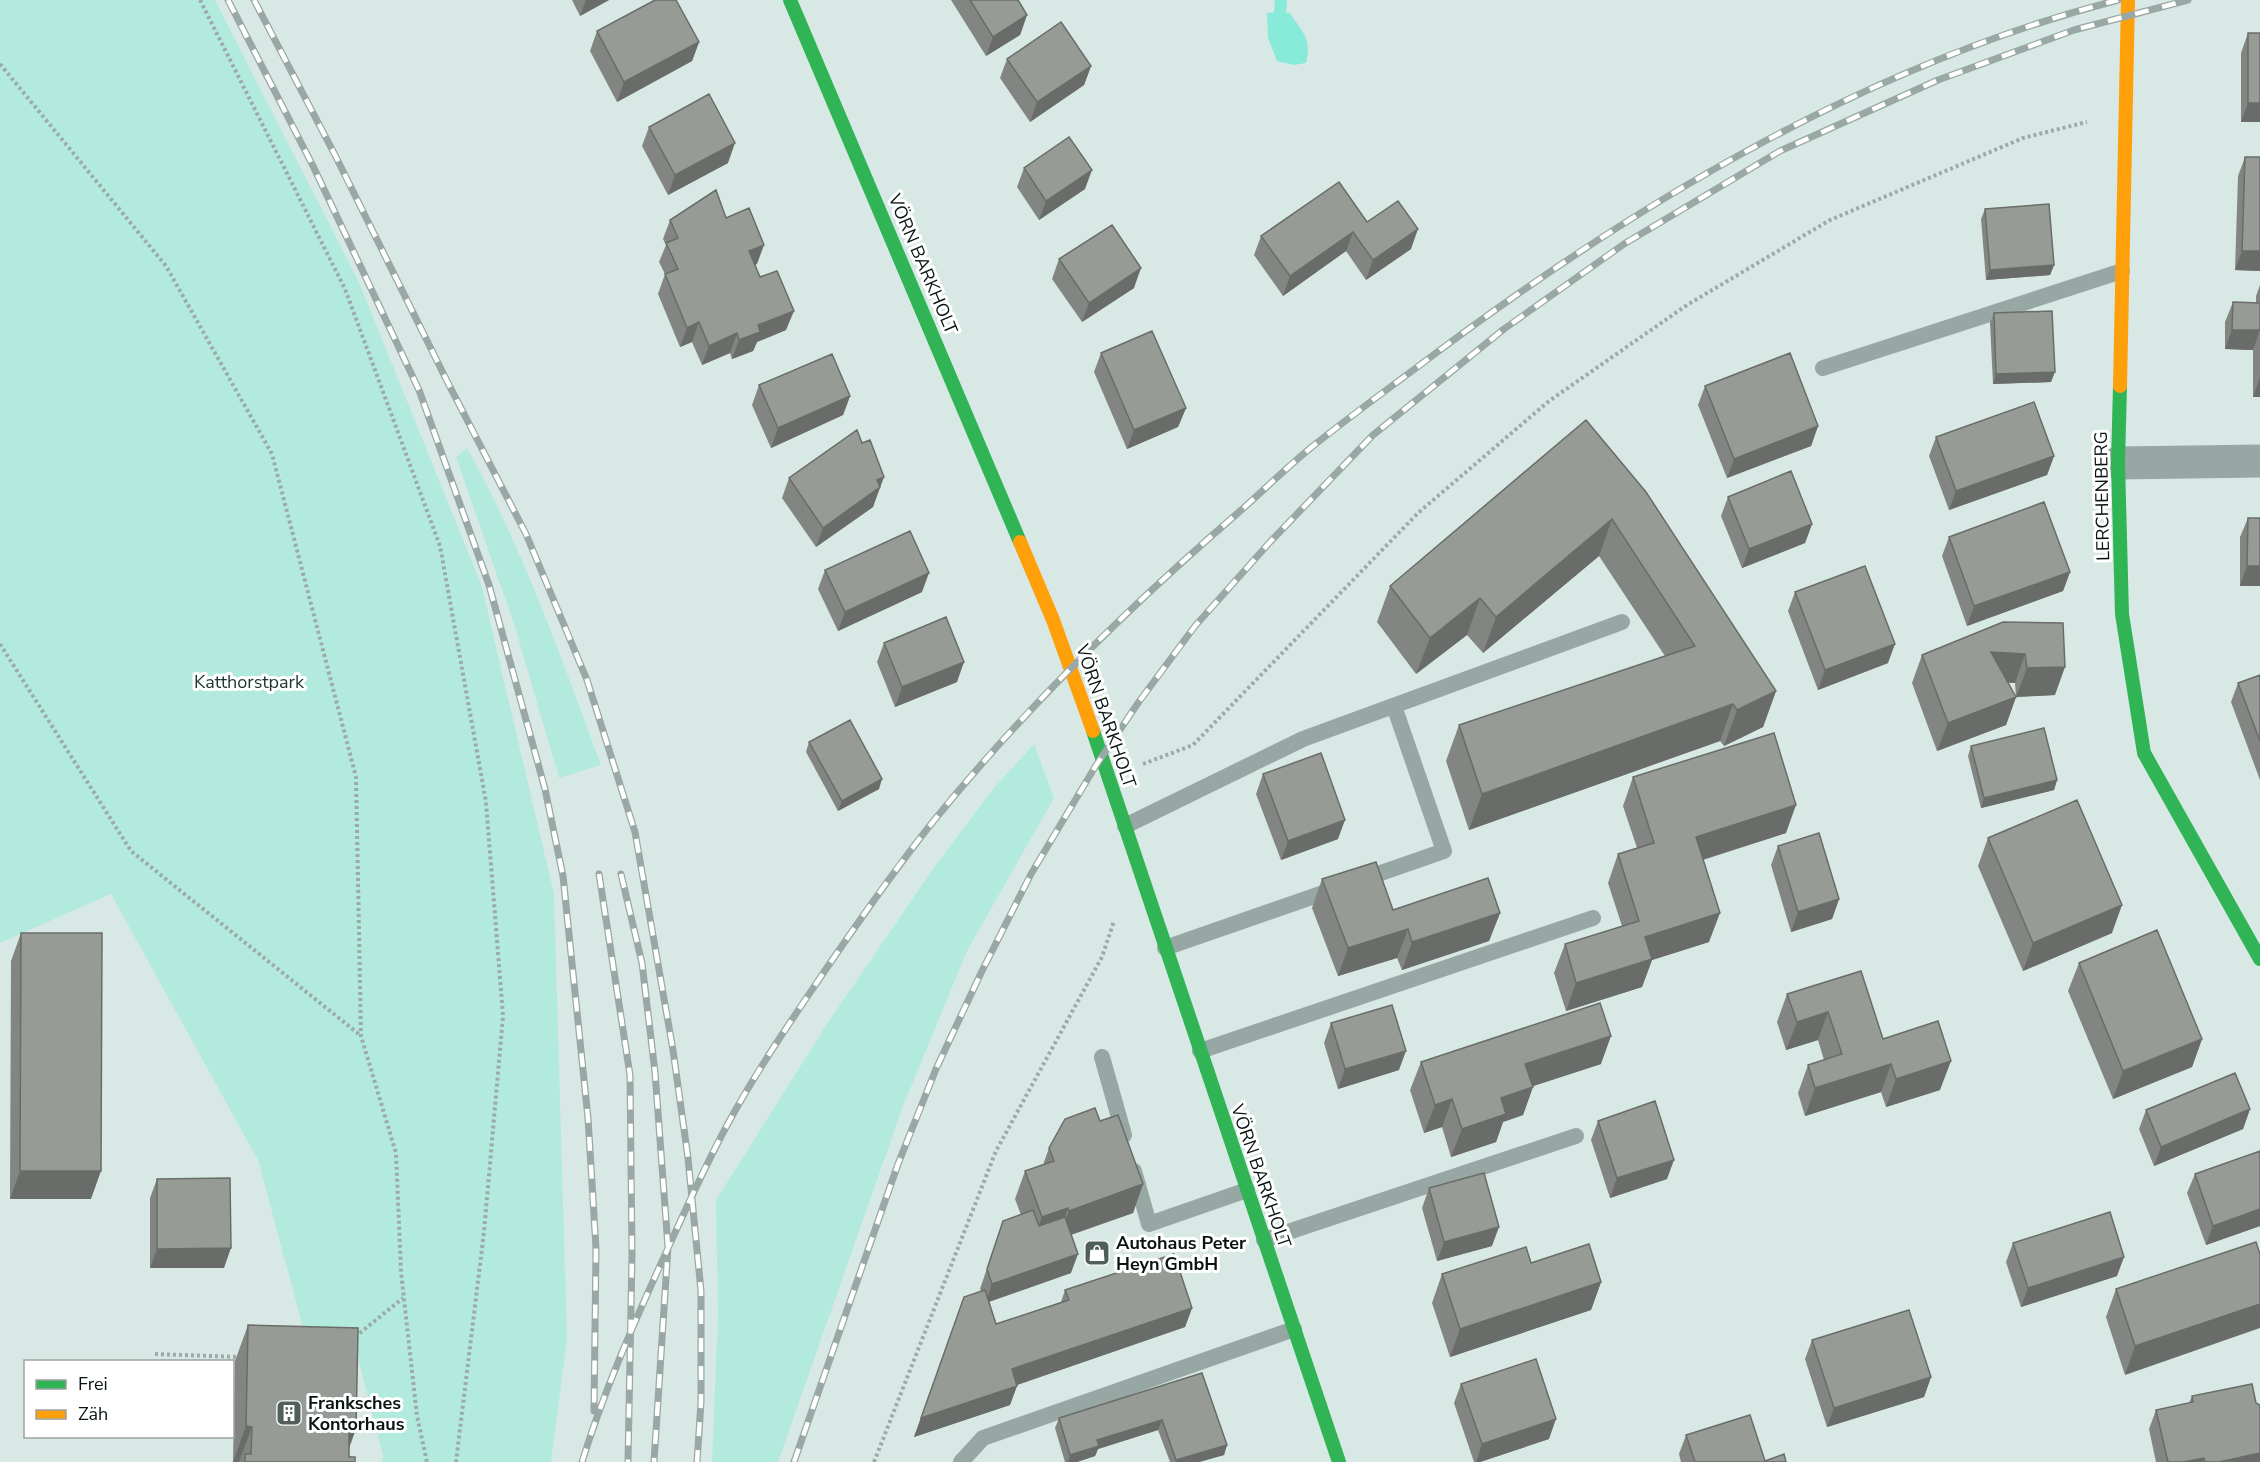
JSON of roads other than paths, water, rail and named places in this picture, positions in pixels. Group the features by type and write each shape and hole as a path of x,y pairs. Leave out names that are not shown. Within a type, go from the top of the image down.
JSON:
{"street":[{"name":"VÖRN BARKHOLT","path":"790,0 1053,620 1110,777 1165,948 1339,1462"},
{"name":"LERCHENBERG","path":"2128,0 2118,463 2122,614 2144,753 2260,959"},
{"path":"2118,463 2260,461"}],"lane":[{"path":"1823,368 2122,271"},
{"path":"1125,826 1303,739 1622,622"},
{"path":"1165,948 1444,851 1394,706"},
{"path":"1200,1051 1593,918"},
{"path":"1101,1058 1149,1224 1247,1190"},
{"path":"1264,1240 1576,1136"},
{"path":"961,1462 983,1438 1294,1329"}],"waterway":[{"path":"1280,12 1281,0"}],"railway":[{"path":"228,0 313,166 419,390 489,585 545,789 563,876 588,1118 596,1248 594,1411"},
{"path":"254,0 335,155 526,534 587,680 635,832 673,1050 688,1158 701,1291 701,1402 697,1462"},
{"path":"582,1462 620,1358 680,1222 722,1135 765,1061 866,911 936,818 1006,736 1119,621 1294,462 1343,422 1514,297 1676,191 1760,144 1847,100 1936,61 2026,27 2118,0"},
{"path":"794,1462 898,1164 936,1069 1031,874 1095,767 1138,703 1195,626 1270,542 1373,435 1504,329 1624,244 1780,151 1938,80 2074,30 2188,0"},
{"path":"599,874 630,1075 632,1255 628,1462"},
{"path":"621,874 642,963 655,1072 668,1247 654,1462"}],"place":[{"name":"Autohaus Peter Heyn GmbH","path":"1097,1253"},
{"name":"Franksches Kontorhaus","path":"289,1413"}],"park label":[{"name":"Katthorstpark","path":"249,682"}]}
